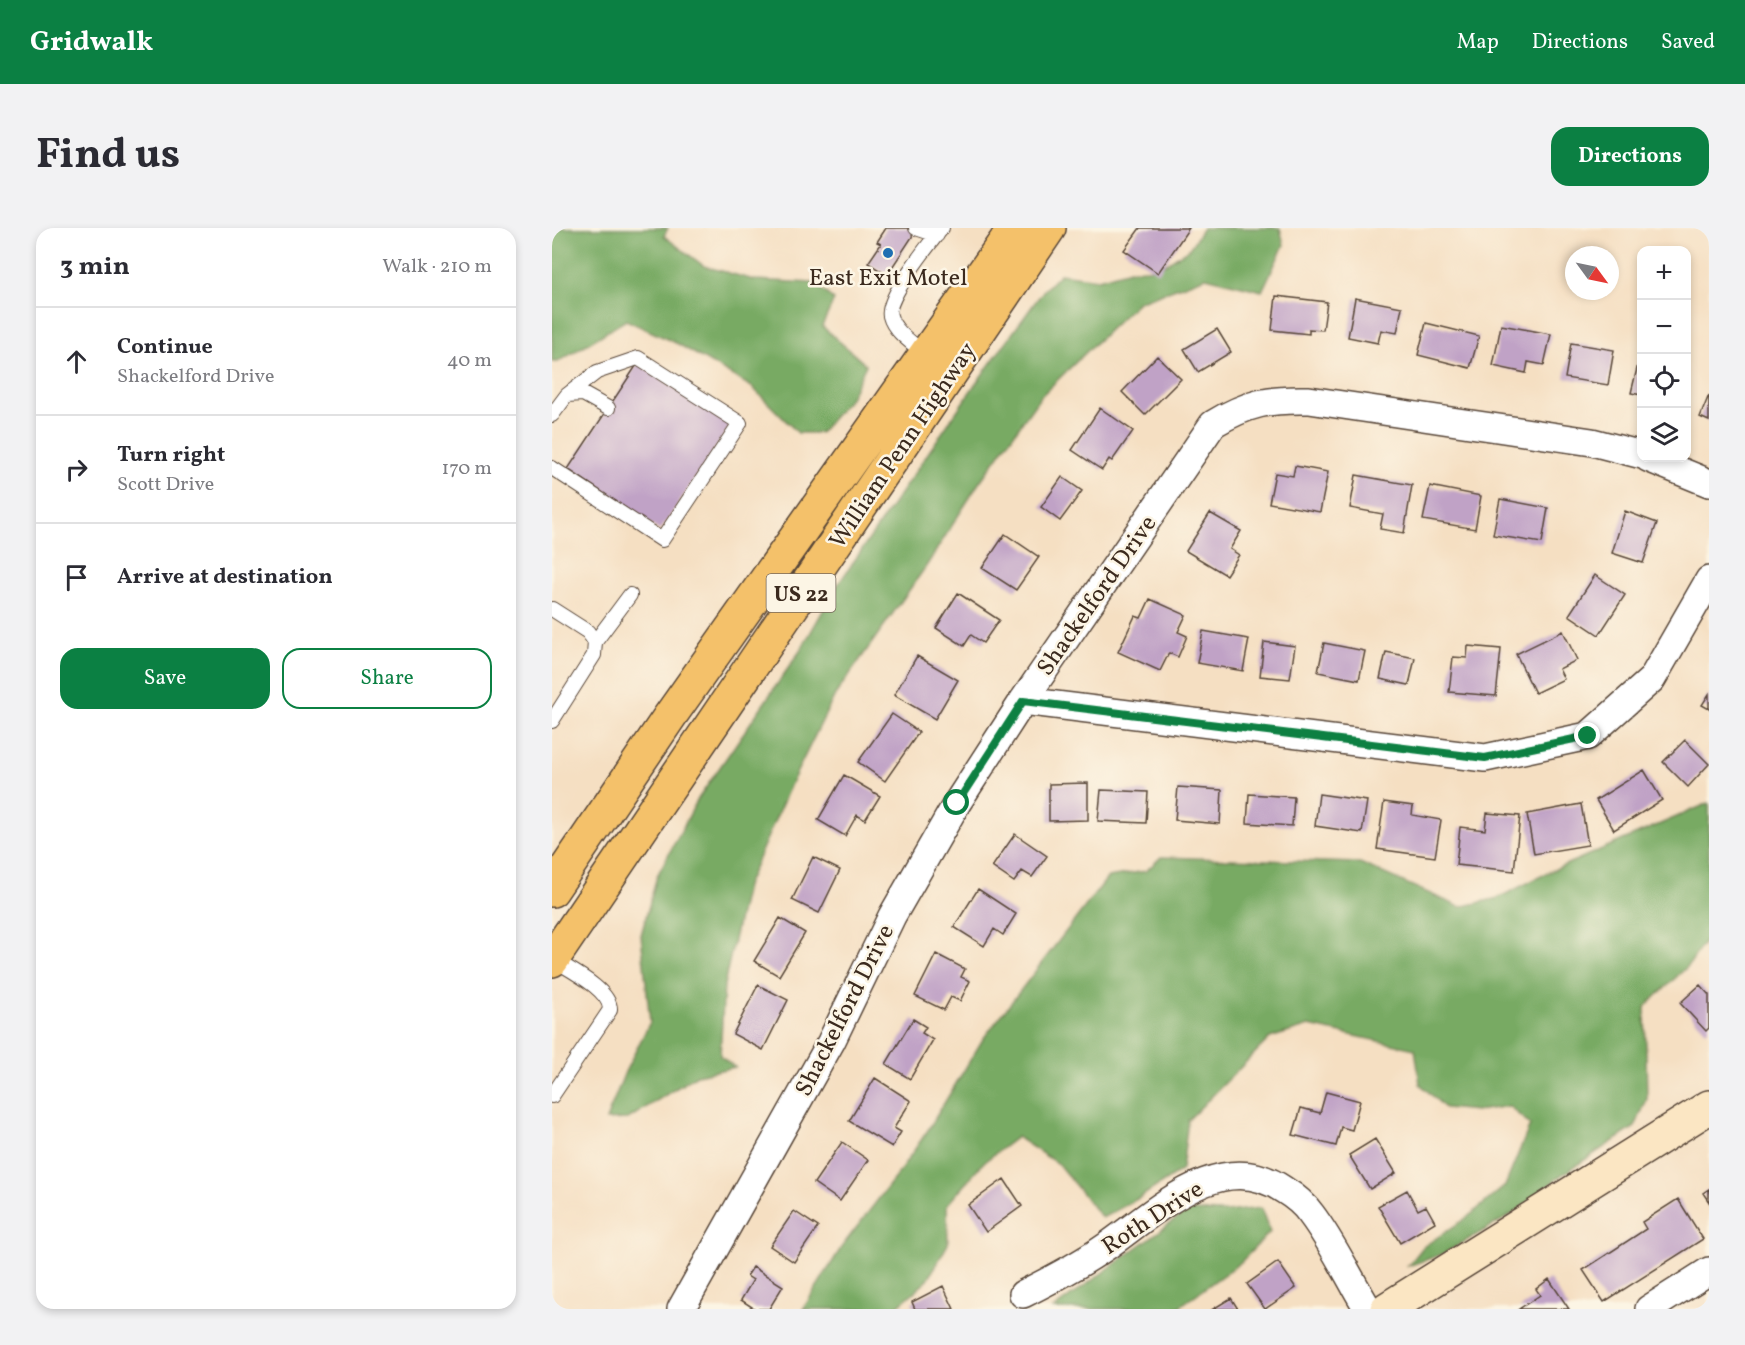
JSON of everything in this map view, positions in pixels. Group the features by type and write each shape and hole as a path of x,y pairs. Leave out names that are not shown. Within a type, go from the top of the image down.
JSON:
{"highway":[{"name":"William Penn Highway","path":"552,890 670,716 1015,228"},
{"name":"William Penn Highway","path":"552,958 1049,228"}],"main road":[{"path":"1387,1309 1709,1107"}],"street":[{"name":"Shackelford Drive","path":"681,1309 831,1042 892,916 957,803 1023,701 1213,424 1241,408 1273,399 1309,400 1592,442 1637,454"},
{"path":"1658,462 1709,483"},
{"path":"1023,701 1485,758 1588,736 1652,679 1709,580"},
{"name":"Roth Drive","path":"1023,1294 1070,1271 1196,1184 1227,1174 1253,1174 1274,1183 1295,1197 1311,1214 1368,1309"},
{"path":"1649,1309 1709,1271"}],"lane":[{"path":"916,228 939,232 898,292 889,310 890,317 898,329 925,354"},
{"path":"552,415 567,395 597,372 638,358 740,423 662,540 552,468"},
{"path":"567,395 583,394 608,408"},
{"path":"552,721 594,655 595,642 630,595"},
{"path":"552,609 588,632 595,642"},
{"path":"552,958 604,993 610,1004 610,1010 552,1096"}],"green space":[{"path":"552,228 668,228 664,236 704,266 754,280 814,283 834,300 822,326 866,365 850,398 820,433 798,433 752,387 678,344 626,320 558,362 552,362"},
{"path":"1203,228 1280,228 1284,245 1262,291 1206,277 1138,302 1041,396 979,483 927,565 835,695 790,786 746,886 724,985 720,1056 735,1067 697,1075 628,1119 606,1120 625,1072 650,1022 641,935 657,876 698,799 800,651 837,586 974,386 1044,290 1060,274 1098,279 1130,270 1159,268 1189,249"},
{"path":"1709,803 1709,935 1689,965 1645,1007 1647,1099 1635,1127 1563,1174 1513,1214 1443,1254 1408,1266 1423,1247 1469,1216 1505,1186 1530,1125 1509,1106 1477,1111 1445,1108 1420,1084 1415,1049 1309,1026 1270,1038 1188,1120 1182,1170 1139,1198 1102,1218 1058,1164 1017,1137 984,1162 947,1205 948,1244 927,1281 894,1309 803,1309 843,1245 900,1171 928,1130 983,1039 1108,877 1146,871 1161,857 1360,863 1460,907 1498,898 1551,871"},
{"path":"1261,1208 1270,1232 1241,1262 1176,1309 1053,1309 1187,1211 1225,1212"}],"building":[{"name":"East Exit Motel","path":"886,228 914,228 912,237 887,275 868,263 881,244 877,242"},
{"path":"1140,228 1189,228 1158,273 1124,250"},
{"path":"1276,296 1327,302 1323,330 1309,329 1309,334 1272,330"},
{"path":"1355,298 1402,307 1397,333 1381,330 1378,343 1348,337"},
{"path":"1426,323 1479,336 1470,368 1418,355"},
{"path":"1501,325 1551,334 1544,365 1528,362 1526,373 1493,366"},
{"path":"1217,329 1231,352 1198,372 1184,349"},
{"path":"1571,343 1614,350 1608,385 1565,378"},
{"path":"1157,356 1181,379 1145,415 1122,392"},
{"path":"638,363 731,425 660,531 568,469"},
{"path":"1637,368 1637,394 1631,393"},
{"path":"1709,395 1709,421 1700,417"},
{"path":"1100,408 1133,431 1112,461 1109,459 1102,470 1072,450"},
{"path":"1295,466 1328,472 1320,512 1269,503 1275,473 1293,476"},
{"path":"1356,475 1412,485 1404,533 1380,529 1383,514 1350,508"},
{"path":"1062,477 1082,491 1060,521 1041,507"},
{"path":"1430,486 1481,496 1475,529 1423,520"},
{"path":"1500,499 1548,508 1542,543 1493,535"},
{"path":"1625,511 1657,523 1643,563 1612,553"},
{"path":"1210,513 1241,531 1230,549 1239,555 1226,575 1186,551"},
{"path":"1005,534 1039,557 1016,590 982,568"},
{"path":"1595,575 1625,595 1599,635 1569,615"},
{"path":"958,593 999,620 983,643 971,635 964,646 936,628"},
{"path":"1150,599 1186,615 1178,632 1187,636 1178,657 1169,653 1160,671 1118,652 1135,616 1141,618"},
{"path":"1203,631 1249,639 1243,671 1197,663"},
{"path":"1563,631 1577,660 1559,669 1564,679 1535,693 1516,654"},
{"path":"1264,642 1295,646 1290,679 1260,676"},
{"path":"1324,643 1365,651 1359,680 1318,672"},
{"path":"1468,646 1501,649 1496,696 1449,692 1453,657 1467,658"},
{"path":"1386,652 1415,658 1409,685 1380,679"},
{"path":"917,656 958,680 935,719 894,695"},
{"path":"1709,694 1709,709 1702,705"},
{"path":"892,714 919,732 885,781 858,762"},
{"path":"1685,740 1709,764 1688,787 1663,762"},
{"path":"1644,770 1662,800 1614,830 1596,800"},
{"path":"844,775 880,796 865,820 857,815 845,836 818,820"},
{"path":"1088,783 1088,820 1049,821 1049,784"},
{"path":"1178,787 1222,790 1220,824 1175,820"},
{"path":"1101,790 1148,792 1146,823 1098,821"},
{"path":"1249,794 1294,797 1292,826 1247,823"},
{"path":"1319,794 1367,801 1362,833 1315,826"},
{"path":"1384,802 1413,806 1412,815 1441,820 1435,857 1377,849"},
{"path":"1581,804 1588,845 1534,854 1527,814"},
{"path":"1487,813 1520,816 1514,871 1456,865 1460,827 1485,830"},
{"path":"1015,834 1047,856 1032,877 1022,871 1014,882 992,867"},
{"path":"813,857 840,870 819,913 792,900"},
{"path":"978,889 1016,914 1003,935 994,929 984,946 954,927"},
{"path":"780,918 805,933 779,976 754,961"},
{"path":"936,954 965,969 961,977 970,981 960,1001 951,997 944,1010 915,996"},
{"path":"758,985 788,1000 763,1050 733,1034"},
{"path":"1700,985 1709,995 1709,1028 1706,1031 1680,1003"},
{"path":"913,1019 926,1027 922,1033 933,1040 910,1079 886,1064"},
{"path":"875,1078 911,1101 894,1128 901,1132 892,1147 849,1121"},
{"path":"1326,1092 1360,1101 1352,1130 1341,1127 1336,1146 1293,1135 1301,1108 1320,1113"},
{"path":"1375,1139 1396,1173 1370,1189 1349,1155"},
{"path":"842,1142 868,1160 840,1201 814,1183"},
{"path":"1004,1179 1022,1206 986,1232 968,1205"},
{"path":"1709,1189 1709,1202 1703,1193"},
{"path":"1407,1190 1418,1210 1426,1206 1435,1222 1400,1243 1378,1206"},
{"path":"1678,1199 1703,1239 1604,1302 1583,1270 1646,1229 1642,1222"},
{"path":"794,1211 818,1227 794,1262 770,1246"},
{"path":"1278,1262 1296,1288 1265,1309 1247,1284"},
{"path":"753,1267 783,1286 769,1309 755,1309 741,1300 753,1280 747,1276"},
{"path":"1549,1279 1569,1309 1519,1309 1540,1295 1536,1289"},
{"path":"943,1286 954,1309 915,1309 912,1302"},
{"path":"1231,1298 1238,1309 1213,1309"}],"place":[{"name":"East Exit Motel","path":"888,253"}],"route":[{"path":"957,803 1023,701 1485,758 1588,736"}]}
